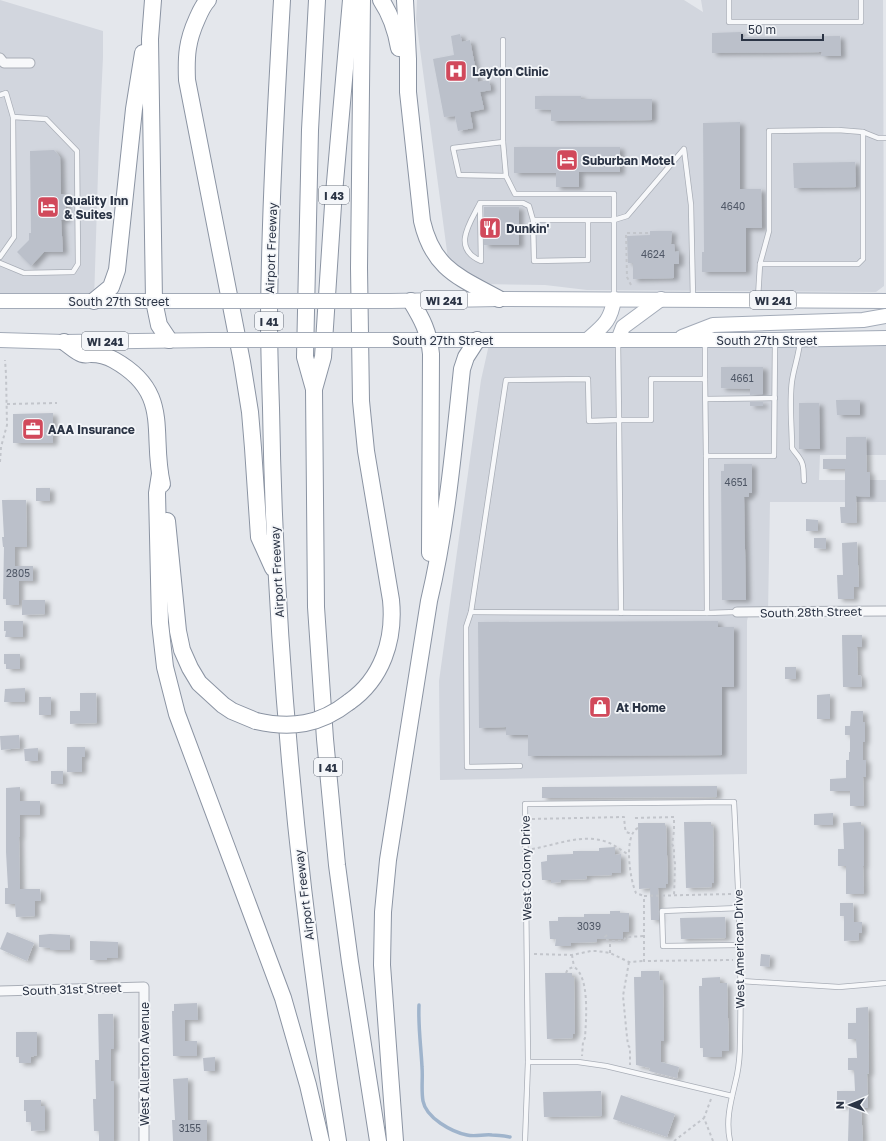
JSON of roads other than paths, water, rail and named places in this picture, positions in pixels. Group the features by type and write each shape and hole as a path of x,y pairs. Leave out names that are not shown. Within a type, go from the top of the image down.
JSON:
{"highway":[{"path":"94,301 111,287 117,270 134,109 152,0"},
{"path":"152,0 150,38 154,302 159,325 169,340"},
{"path":"208,0 199,14 188,46 186,60 188,80 242,362 250,412 254,448 259,537 276,574"},
{"name":"Airport Freeway","path":"282,0 274,151 269,316 276,574 290,772 308,928 327,1074 338,1141"},
{"name":"I 41","path":"317,0 310,130 305,358 314,389 316,607 325,739 337,865 350,962 378,1141"},
{"name":"I 43","path":"314,389 323,357 333,205 351,0"},
{"path":"64,342 82,354 101,355 126,367 145,386 155,408 160,474 164,492 178,631 182,650 199,684 232,711 256,721 276,725 291,726 304,724 335,712 357,697 368,685 383,662 388,647 393,621 391,600 366,451 361,401 359,268 362,0"},
{"path":"381,0 389,12 396,30 408,92 422,221 425,234 437,257 450,271 498,299"},
{"path":"405,0 408,92"},
{"path":"411,301 421,317 429,339 430,354 429,600"},
{"path":"395,1141 382,965 382,912 388,860 453,458 462,369 466,357 477,340"},
{"path":"160,474 157,493 159,601 162,648 166,674 177,714 283,998 308,1085 321,1141"}],"main road":[{"name":"South 27th Street","path":"0,301 411,301 498,299 886,301"},
{"path":"587,340 605,324 613,309 614,299"},
{"path":"618,340 623,327 661,299"},
{"path":"674,340 713,325 863,320 886,316"},
{"name":"South 27th Street","path":"0,340 64,342 429,339 800,340 886,338"}],"street":[{"path":"0,58 4,63 30,63"},
{"name":"South 28th Street","path":"737,612 886,611"},
{"name":"South 31st Street","path":"0,991 144,987"},
{"name":"West Allerton Avenue","path":"144,987 144,1141"}],"lane":[{"path":"729,0 729,22 861,22 861,0"},
{"path":"503,40 503,142 506,176 515,194 614,194 614,299"},
{"path":"0,95 6,93 13,117 14,237 0,257"},
{"path":"0,263 24,273 73,272 78,264 77,151 46,119 13,117"},
{"path":"758,300 760,264 769,231 769,130 838,130 863,132 878,138 886,138"},
{"path":"760,264 858,264 863,259 863,132"},
{"path":"503,142 453,148 459,175 506,176"},
{"path":"533,220 614,220 627,216 684,148 691,205 693,299"},
{"path":"480,203 524,203 529,206 533,220 534,261 588,260 588,220"},
{"path":"480,203 481,262 475,259 464,242 465,233 480,203"},
{"path":"618,340 621,613"},
{"path":"705,340 707,614"},
{"path":"706,456 774,456 775,340"},
{"path":"800,340 799,354 792,381 792,448 803,465 804,481"},
{"path":"520,766 467,767 466,627 471,612 506,380 588,379 589,421 651,420 651,379 705,379"},
{"path":"706,399 774,398"},
{"path":"471,612 707,614 737,612"},
{"name":"West Colony Drive","path":"525,1141 528,1062 525,804 734,802"},
{"name":"West American Drive","path":"730,1141 728,1110 737,1073 740,1044 741,981 740,908 734,802"},
{"path":"740,908 662,911 663,946 740,945"},
{"path":"741,981 839,986 886,983"},
{"path":"528,1062 582,1063 606,1066 630,1073 732,1096"}],"waterway":[{"path":"419,1005 422,1097 425,1107 429,1113 440,1123 454,1131 470,1136 499,1135 510,1137"}],"place":[{"name":"Layton Clinic","path":"456,71"},
{"name":"Suburban Motel","path":"567,160"},
{"name":"Quality Inn & Suites","path":"48,207"},
{"name":"Dunkin'","path":"490,228"},
{"name":"AAA Insurance","path":"33,429"},
{"name":"At Home","path":"600,707"}]}
